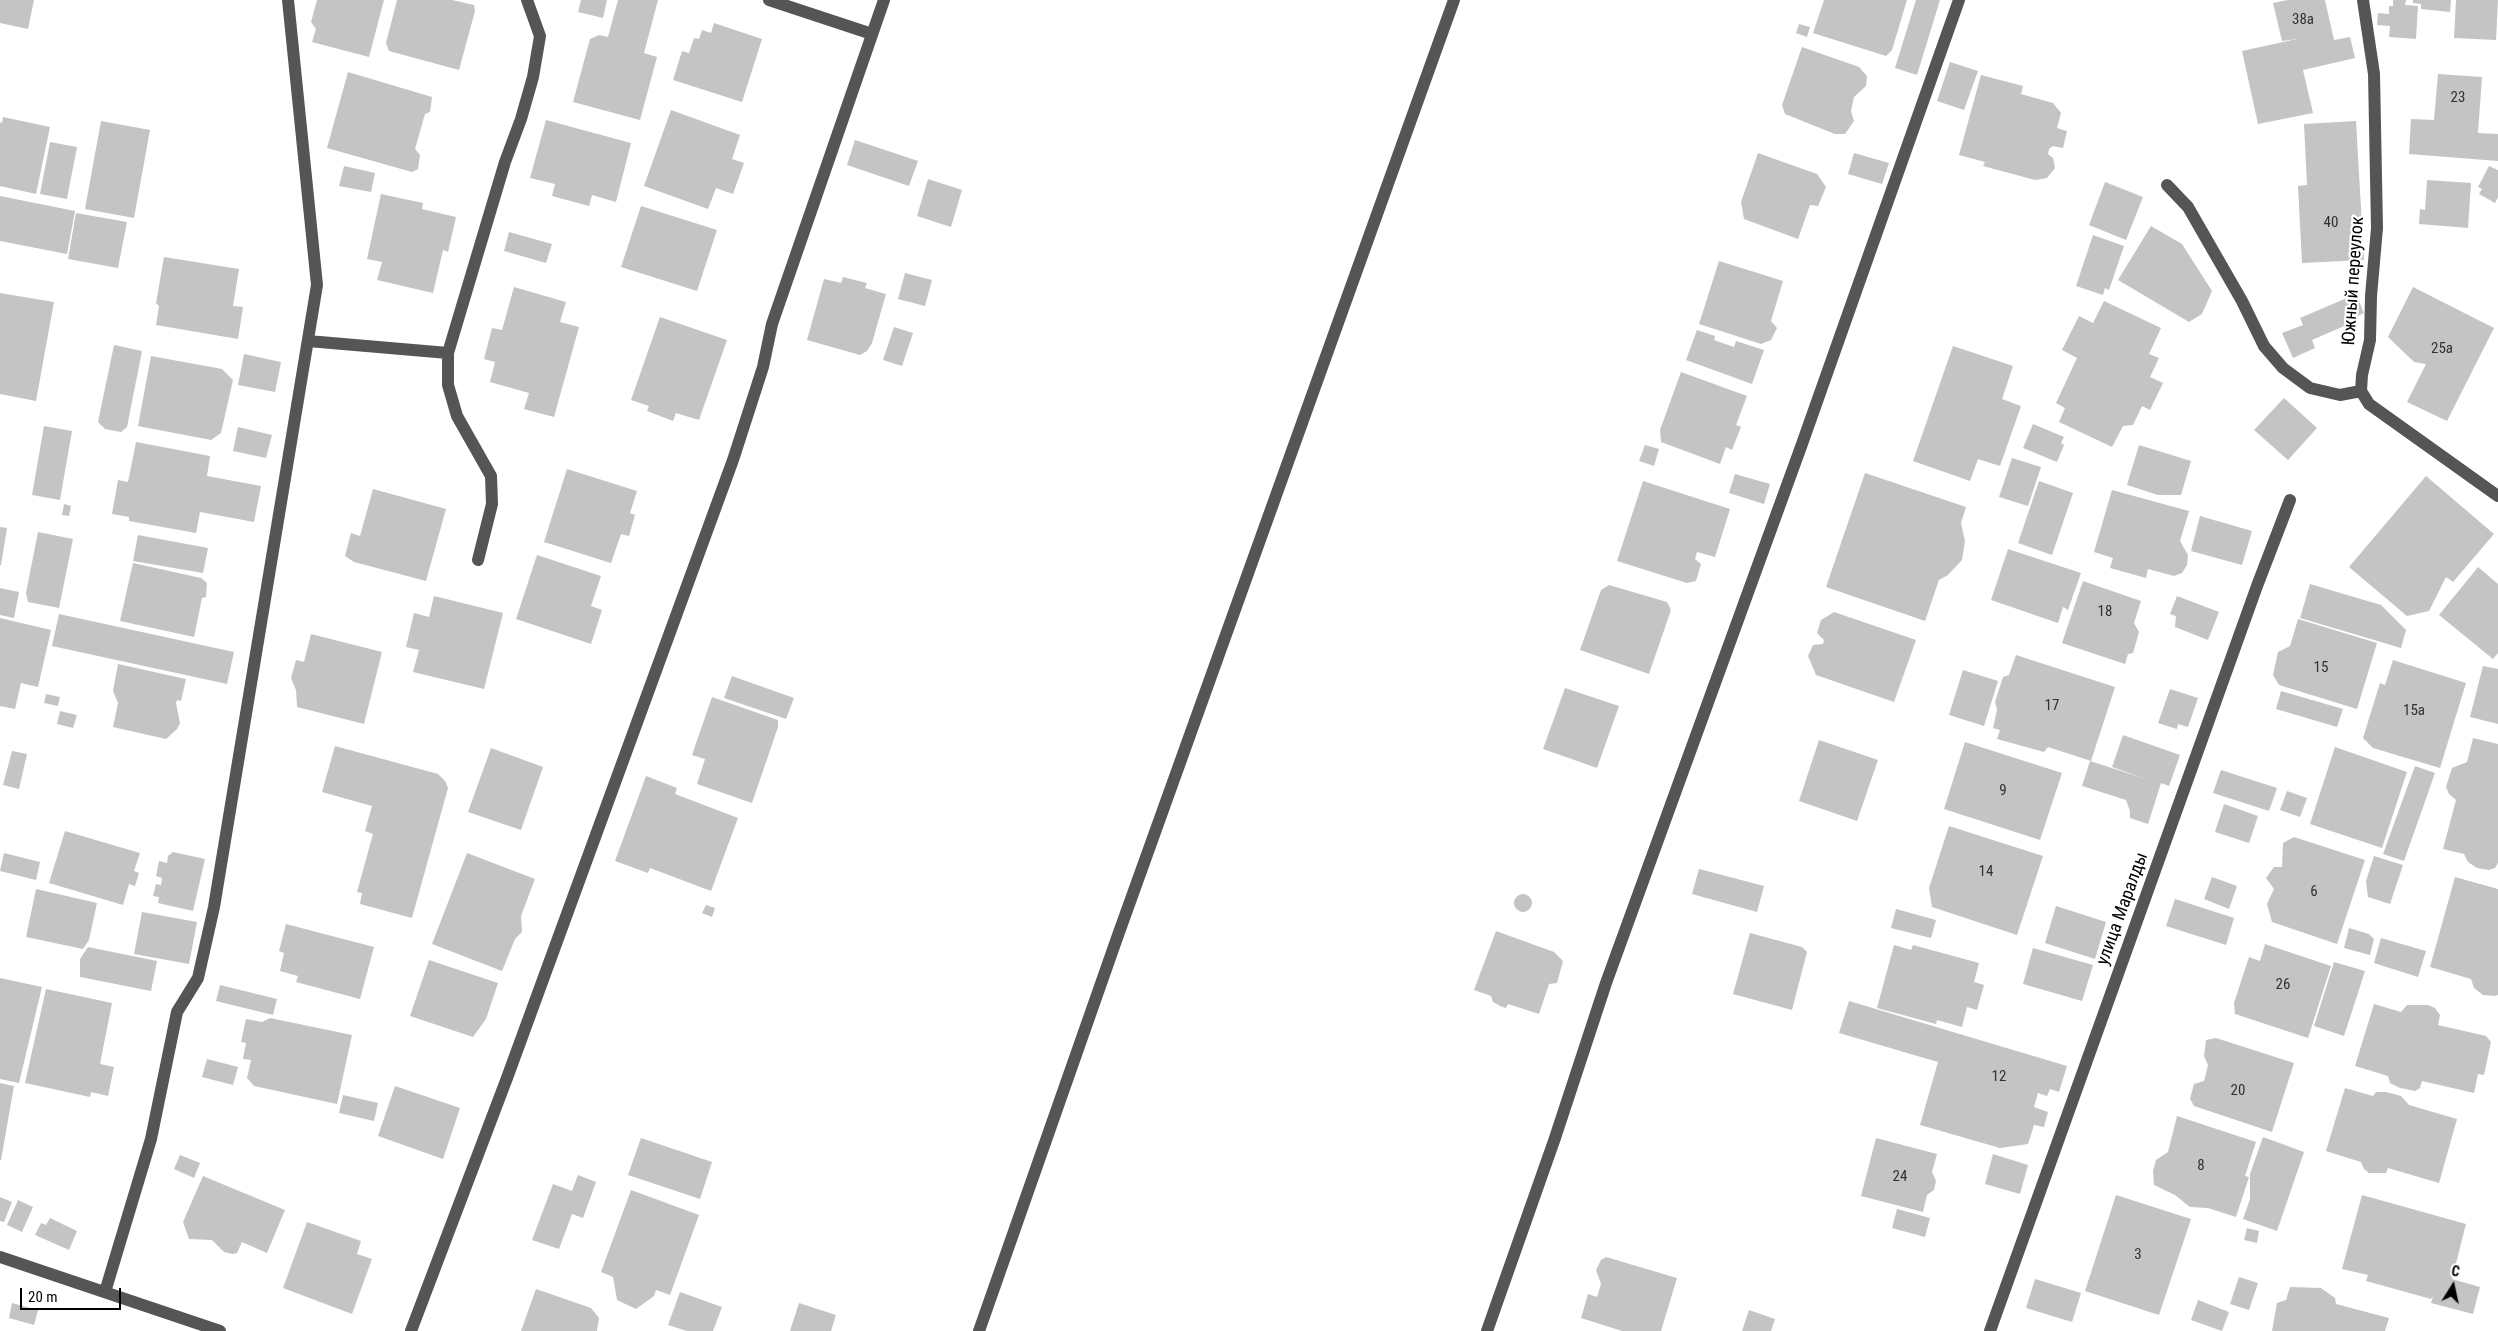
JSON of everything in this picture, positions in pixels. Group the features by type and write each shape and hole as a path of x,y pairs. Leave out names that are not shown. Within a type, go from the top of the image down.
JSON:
{"street":[{"path":"105,1292 151,1139 177,1012 198,978 214,907 317,285 288,0"},
{"path":"478,560 492,504 491,476 457,416 448,385 448,353 533,77 540,36 527,0"},
{"path":"769,0 872,34"},
{"path":"411,1331 503,1087 733,460 763,367 772,324 884,0"},
{"path":"979,1331 1117,938 1454,0"},
{"path":"1487,1331 1555,1138 1606,983 1802,444 1959,0"},
{"name":"Южный переулок","path":"2361,391 2362,375 2370,340 2370,296 2377,228 2374,74 2363,0"},
{"path":"2167,185 2188,207 2242,301 2264,346 2282,368 2310,388 2340,396 2361,391 2369,404 2498,496"},
{"path":"308,341 448,353"},
{"name":"улица Маралды","path":"1990,1331 2257,586 2290,500"},
{"path":"0,1257 220,1331"}],"building":[{"path":"0,0 34,0 28,29 0,23"},
{"path":"317,0 384,0 369,57 312,42 316,29 311,22"},
{"path":"397,0 452,0 474,5 475,11 459,70 389,51 386,43"},
{"path":"581,0 607,0 603,18 578,12"},
{"path":"618,0 658,0 644,53 657,57 640,120 573,102 590,39 599,35 608,37"},
{"path":"1824,0 1907,0 1892,50 1886,56 1813,33"},
{"path":"1916,0 1940,0 1917,75 1895,68"},
{"path":"2288,0 2325,0 2334,40 2350,37 2355,58 2303,70 2313,113 2258,124 2242,51 2297,39 2282,41 2273,3"},
{"path":"2393,0 2406,0 2405,5 2418,6 2416,39 2389,37 2390,26 2377,25 2378,13 2389,14 2389,6 2393,6"},
{"path":"2413,0 2451,0 2450,12 2421,9 2421,4 2413,3"},
{"path":"2456,0 2498,0 2496,40 2454,38"},
{"path":"714,23 762,39 742,102 673,80 682,51 689,53 694,38 699,39 702,30 711,33"},
{"path":"1799,24 1810,27 1807,37 1796,33"},
{"path":"1802,47 1859,67 1867,76 1866,86 1854,97 1851,111 1854,121 1845,134 1835,134 1785,114 1782,105"},
{"path":"1950,62 1978,71 1964,110 1937,101"},
{"path":"348,72 432,97 430,112 425,114 415,149 420,155 418,169 412,172 327,148"},
{"path":"2438,74 2482,77 2478,133 2498,134 2498,161 2409,154 2411,119 2434,120"},
{"path":"1981,75 2023,86 2021,94 2053,103 2061,113 2057,128 2067,131 2063,148 2053,146 2049,149 2048,154 2053,158 2055,168 2047,178 2035,180 1983,166 1985,162 1959,155"},
{"path":"671,110 740,135 732,159 744,163 733,194 716,188 708,209 644,186"},
{"path":"3,117 50,127 36,194 0,186 0,122 2,123"},
{"path":"546,120 631,143 616,202 592,195 589,206 552,196 555,184 530,178"},
{"path":"101,121 150,130 134,218 85,209"},
{"path":"2356,121 2364,260 2302,263 2298,186 2307,185 2304,124"},
{"path":"855,140 918,161 909,186 847,165"},
{"path":"50,142 77,147 67,199 40,194"},
{"path":"1758,153 1817,174 1826,187 1818,206 1810,205 1798,239 1744,219 1741,202"},
{"path":"1854,153 1889,163 1882,184 1848,174"},
{"path":"344,166 375,173 371,192 339,186"},
{"path":"2489,166 2498,170 2498,197 2495,203 2479,194 2482,189 2478,187"},
{"path":"928,179 962,190 951,227 917,216"},
{"path":"2427,180 2471,183 2468,228 2419,224 2420,209 2425,210"},
{"path":"2105,182 2143,197 2126,240 2089,225"},
{"path":"381,194 423,203 422,209 456,217 448,252 443,250 433,293 377,280 382,262 367,259"},
{"path":"0,196 75,211 67,254 0,241"},
{"path":"641,206 717,230 697,291 621,267"},
{"path":"76,213 127,222 118,268 68,259"},
{"path":"2151,226 2182,244 2212,291 2202,314 2189,322 2118,280"},
{"path":"509,232 552,244 546,263 504,251"},
{"path":"2093,235 2124,246 2109,290 2105,288 2103,295 2076,286"},
{"path":"164,257 239,269 233,306 243,307 238,339 156,325 159,306 156,303"},
{"path":"1719,261 1783,281 1771,321 1777,328 1771,340 1761,344 1699,324"},
{"path":"905,273 932,280 925,306 898,299"},
{"path":"843,277 867,283 865,288 886,294 872,343 867,351 860,355 807,340 824,279 841,283"},
{"path":"514,287 566,302 560,322 579,327 554,417 524,409 529,393 490,382 495,362 484,359 492,328 502,330"},
{"path":"2413,287 2494,328 2447,421 2407,402 2426,364 2414,362 2388,337"},
{"path":"0,293 54,302 36,401 0,394"},
{"path":"2356,294 2364,313 2356,317 2358,320 2312,340 2315,348 2293,358 2282,333 2303,325 2300,318"},
{"path":"2104,301 2161,328 2149,354 2159,358 2150,377 2163,383 2150,410 2142,406 2133,425 2123,426 2112,447 2059,422 2065,408 2056,403 2077,358 2062,350 2079,316 2093,323"},
{"path":"660,317 727,340 699,420 676,413 673,421 647,411 649,406 631,400"},
{"path":"894,327 913,333 902,366 883,360"},
{"path":"1697,330 1715,336 1714,340 1734,347 1736,341 1764,350 1752,384 1686,360"},
{"path":"114,345 142,351 127,427 121,432 105,429 98,422"},
{"path":"1953,346 2013,366 2002,399 2021,406 2000,466 1978,459 1970,481 1913,461"},
{"path":"244,354 281,362 275,392 238,385"},
{"path":"151,356 222,369 233,380 221,433 211,440 138,426"},
{"path":"1681,372 1747,396 1736,425 1741,427 1732,450 1726,447 1720,464 1661,442 1660,430"},
{"path":"2284,398 2317,428 2288,460 2254,430"},
{"path":"2033,424 2064,437 2061,443 2064,445 2057,462 2023,448"},
{"path":"44,426 72,431 60,500 32,495"},
{"path":"238,427 272,435 266,458 233,451"},
{"path":"136,442 210,456 207,476 261,486 254,522 200,512 196,533 129,521 129,517 112,514 118,480 128,482"},
{"path":"1645,445 1659,449 1654,466 1639,461"},
{"path":"2139,445 2191,461 2181,495 2158,495 2127,485"},
{"path":"2012,458 2041,467 2028,506 1999,497"},
{"path":"567,469 637,491 630,513 635,515 629,536 621,534 611,563 544,542"},
{"path":"1865,473 1966,507 1961,523 1965,541 1962,560 1948,575 1939,580 1925,621 1826,587"},
{"path":"1735,474 1770,484 1764,504 1729,493"},
{"path":"2426,476 2494,534 2453,582 2446,577 2429,611 2407,616 2349,567"},
{"path":"1643,481 1730,509 1715,557 1697,552 1695,559 1701,564 1696,581 1687,583 1617,561"},
{"path":"2039,481 2073,493 2052,555 2018,543"},
{"path":"373,489 446,509 426,581 354,562 345,556 351,533 360,536"},
{"path":"2112,490 2189,511 2180,541 2188,555 2187,565 2182,573 2174,576 2148,569 2146,578 2110,568 2113,558 2094,552"},
{"path":"64,504 71,506 69,516 62,515"},
{"path":"2200,516 2252,531 2242,565 2191,551"},
{"path":"0,527 7,528 1,565 0,565"},
{"path":"38,532 73,539 59,608 28,602 26,593"},
{"path":"138,535 208,548 203,573 133,561"},
{"path":"2008,549 2081,573 2068,610 2063,607 2058,623 1991,600"},
{"path":"537,555 601,576 591,606 602,610 591,644 516,619"},
{"path":"133,563 201,578 207,583 206,597 202,598 194,637 120,621"},
{"path":"2478,567 2498,584 2498,653 2493,659 2439,615"},
{"path":"2083,581 2141,601 2134,623 2139,632 2133,653 2128,654 2125,664 2062,643"},
{"path":"2310,584 2381,605 2406,630 2401,648 2300,618"},
{"path":"1609,585 1667,602 1671,610 1649,674 1580,650 1601,590"},
{"path":"0,588 19,592 14,618 0,615"},
{"path":"434,596 503,613 484,689 413,672 419,650 406,647 414,613 429,617"},
{"path":"2177,596 2219,612 2208,640 2175,627 2176,616 2170,614"},
{"path":"1834,612 1916,640 1894,702 1816,675 1808,656 1813,645 1823,644 1824,640 1817,633 1821,620"},
{"path":"59,614 234,652 227,684 52,646"},
{"path":"0,618 51,630 38,687 21,683 15,709 0,706"},
{"path":"2298,619 2377,643 2357,709 2279,685 2273,675 2278,652 2290,646"},
{"path":"311,634 382,652 364,724 297,707 296,690 291,678 296,660 304,662"},
{"path":"2016,655 2115,687 2091,761 2048,747 2044,752 1997,739 2000,730 1993,728 1997,710 1995,702 2003,677 2009,675"},
{"path":"2393,660 2466,683 2440,768 2373,748 2363,738 2380,683 2385,685"},
{"path":"118,664 186,679 181,701 177,700 176,703 180,723 177,729 166,739 113,727 118,703 113,691"},
{"path":"2483,666 2498,669 2498,724 2470,717"},
{"path":"1963,670 1998,681 1984,726 1949,715"},
{"path":"732,676 794,698 786,719 724,698"},
{"path":"1565,688 1619,706 1597,768 1543,749"},
{"path":"2170,689 2198,698 2188,727 2178,724 2177,729 2158,723"},
{"path":"2281,691 2343,709 2337,727 2276,709"},
{"path":"46,694 60,697 58,706 44,703"},
{"path":"712,697 778,720 778,727 752,803 697,784 705,759 692,755"},
{"path":"60,711 77,715 73,728 57,724"},
{"path":"2123,735 2180,755 2169,786 2161,783 2148,824 2130,818 2130,811 2126,800 2082,786 2090,761 2149,780 2112,767"},
{"path":"2473,738 2498,744 2498,863 2495,868 2489,870 2477,868 2468,862 2464,854 2443,849 2456,800 2449,794 2446,787 2452,768 2467,762"},
{"path":"1819,740 1878,760 1857,821 1799,801"},
{"path":"1965,742 2062,773 2040,840 1944,809"},
{"path":"335,746 438,774 445,781 448,788 412,918 360,904 362,893 357,892 373,834 365,831 372,806 322,792"},
{"path":"2335,747 2407,772 2382,848 2310,824"},
{"path":"491,748 543,767 521,830 468,812"},
{"path":"12,751 27,754 19,789 3,785"},
{"path":"2415,766 2435,773 2404,861 2383,854"},
{"path":"2221,770 2277,788 2269,811 2213,793"},
{"path":"646,776 677,788 675,794 738,818 711,891 650,868 648,873 615,861"},
{"path":"2287,791 2307,798 2300,817 2280,810"},
{"path":"2224,804 2258,816 2249,843 2215,832"},
{"path":"1949,826 2043,856 2017,935 1932,907 1929,888"},
{"path":"65,831 140,853 134,871 139,873 135,886 129,884 123,905 49,883"},
{"path":"2294,837 2365,860 2337,944 2272,922 2267,904 2274,889 2266,878 2274,867 2282,867 2283,843"},
{"path":"173,852 205,859 193,911 158,903 159,897 153,896 156,884 161,885 162,878 156,876 159,861 167,863 168,856"},
{"path":"4,853 40,862 36,880 0,871"},
{"path":"467,853 535,879 521,916 522,932 515,939 502,971 432,944"},
{"path":"2374,856 2403,865 2390,904 2368,897 2366,881"},
{"path":"1699,869 1764,886 1757,912 1692,894"},
{"path":"2212,877 2237,886 2229,909 2204,899"},
{"path":"2455,877 2498,889 2498,995 2483,995 2474,988 2471,979 2430,967"},
{"path":"36,889 97,903 89,940 83,949 26,937"},
{"path":"1523,894 1529,897 1532,903 1529,909 1523,912 1517,909 1514,903 1517,897"},
{"path":"2175,899 2234,918 2226,945 2166,926"},
{"path":"706,905 715,908 712,917 702,913"},
{"path":"2056,906 2106,922 2095,959 2045,943"},
{"path":"1896,909 1936,920 1931,938 1891,928"},
{"path":"142,912 197,922 189,964 134,954"},
{"path":"286,924 374,947 360,999 296,982 298,976 280,971 284,953 279,951"},
{"path":"2349,928 2369,934 2374,939 2370,955 2344,948"},
{"path":"1496,931 1554,952 1563,961 1557,983 1549,984 1539,1014 1508,1004 1506,1008 1500,1006 1493,1002 1491,996 1474,990"},
{"path":"1750,933 1802,947 1807,952 1792,1010 1733,994"},
{"path":"2381,938 2426,951 2418,977 2374,963"},
{"path":"2265,944 2331,966 2308,1038 2235,1014 2234,1003 2249,957 2260,961"},
{"path":"1894,945 1911,950 1913,945 1979,963 1974,982 1984,985 1977,1010 1967,1007 1962,1027 1937,1020 1936,1024 1877,1008"},
{"path":"88,947 157,961 151,991 80,977 80,959"},
{"path":"2033,948 2093,965 2082,1001 2023,984"},
{"path":"429,960 498,983 486,1019 473,1037 410,1016"},
{"path":"2334,962 2365,971 2344,1036 2314,1026"},
{"path":"0,978 42,987 19,1083 0,1079"},
{"path":"220,985 277,999 273,1015 216,1001"},
{"path":"46,989 112,1003 100,1064 114,1067 108,1096 91,1092 90,1097 25,1083"},
{"path":"1849,1001 2067,1066 2059,1092 2050,1089 2047,1096 2038,1093 2034,1107 2048,1112 2044,1127 2034,1125 2028,1144 2000,1148 1920,1125 1938,1062 1839,1033"},
{"path":"2374,1004 2401,1012 2407,1005 2428,1005 2435,1008 2440,1015 2438,1025 2486,1036 2491,1042 2484,1075 2478,1074 2474,1093 2422,1081 2420,1088 2415,1091 2400,1088 2390,1083 2388,1076 2355,1066"},
{"path":"270,1018 352,1035 337,1104 254,1086 247,1078 251,1060 243,1059 246,1043 241,1042 246,1019 262,1022"},
{"path":"2216,1038 2294,1063 2272,1132 2194,1106 2190,1099 2194,1084 2204,1081 2208,1065 2204,1056 2206,1040"},
{"path":"207,1059 238,1067 233,1085 202,1077"},
{"path":"0,1083 14,1086 1,1160 0,1160"},
{"path":"395,1086 460,1108 443,1159 378,1136"},
{"path":"2345,1088 2373,1096 2376,1092 2386,1092 2401,1096 2409,1105 2457,1119 2439,1183 2388,1168 2386,1173 2369,1173 2364,1169 2361,1162 2326,1151"},
{"path":"343,1095 378,1103 374,1121 339,1113"},
{"path":"2177,1116 2256,1142 2245,1176 2249,1177 2236,1217 2208,1208 2190,1207 2175,1195 2154,1185 2153,1171 2156,1160 2168,1152"},
{"path":"2263,1137 2304,1152 2277,1231 2243,1219 2250,1199 2250,1174"},
{"path":"641,1138 712,1162 700,1199 628,1175"},
{"path":"1876,1138 1937,1154 1932,1172 1936,1181 1934,1190 1927,1195 1923,1212 1861,1196"},
{"path":"1993,1154 2028,1165 2020,1194 1985,1184"},
{"path":"180,1155 200,1163 194,1178 174,1169"},
{"path":"578,1175 596,1182 583,1218 572,1214 559,1249 532,1240 553,1184 572,1191"},
{"path":"203,1176 285,1210 267,1253 242,1242 237,1253 232,1254 224,1252 212,1240 189,1239 183,1222"},
{"path":"631,1190 699,1215 670,1295 656,1290 654,1296 636,1309 617,1300 613,1277 601,1272"},
{"path":"2116,1195 2191,1219 2159,1315 2085,1291"},
{"path":"2362,1195 2466,1224 2452,1279 2480,1287 2473,1314 2431,1303 2433,1296 2431,1299 2366,1281 2368,1275 2342,1269"},
{"path":"0,1197 12,1202 4,1222 0,1221"},
{"path":"18,1200 33,1207 22,1232 7,1225"},
{"path":"1897,1209 1930,1218 1925,1237 1892,1228"},
{"path":"50,1218 77,1231 69,1250 35,1235 41,1223 46,1225"},
{"path":"307,1222 361,1241 357,1254 372,1259 352,1314 283,1288"},
{"path":"2247,1228 2259,1231 2257,1243 2244,1240"},
{"path":"1606,1257 1677,1278 1661,1331 1622,1331 1581,1318 1588,1294 1597,1297 1601,1284 1596,1270 1601,1260"},
{"path":"2239,1277 2258,1283 2249,1310 2230,1304"},
{"path":"2035,1279 2081,1293 2072,1322 2026,1308"},
{"path":"2290,1287 2321,1288 2335,1298 2336,1304 2389,1318 2385,1331 2272,1331 2277,1303 2286,1300"},
{"path":"536,1289 591,1308 599,1318 597,1331 521,1331"},
{"path":"680,1292 722,1307 713,1331 687,1331 668,1325"},
{"path":"2198,1300 2229,1312 2222,1331 2191,1320"},
{"path":"12,1303 38,1310 34,1325 9,1318"},
{"path":"799,1303 836,1315 831,1331 790,1331"},
{"path":"1749,1310 1775,1319 1771,1331 1742,1331"}]}
